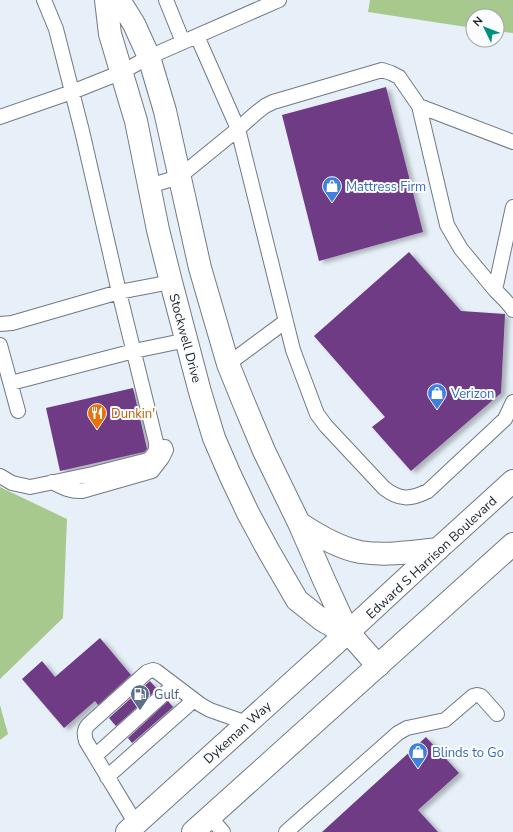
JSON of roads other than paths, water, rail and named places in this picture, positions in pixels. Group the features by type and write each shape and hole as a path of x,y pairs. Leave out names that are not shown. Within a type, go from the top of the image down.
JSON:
{"street":[{"name":"Stockwell Drive","path":"106,0 110,34 136,121 158,230 200,392 214,438 245,506 297,600 322,620 334,627 348,632"},
{"name":"Stockwell Drive","path":"119,0 134,24 150,57 165,111 200,268 228,364 264,451 299,523 348,632 378,666"},
{"name":"Edward S Harrison Boulevard","path":"348,632 513,481"},
{"path":"299,523 325,539 359,552 393,553 438,549"},
{"path":"193,832 217,824 378,666 513,544"},
{"name":"Dykeman Way","path":"131,828 348,632"}],"lane":[{"path":"0,476 12,483 30,487 93,474 148,460 157,448 134,351 118,292 82,131 56,29 44,0"},
{"path":"166,0 183,42"},
{"path":"0,117 72,92 122,72 150,57 279,0"},
{"path":"197,36 238,129 293,350 317,414 326,426 391,494 401,497 418,496 428,491 505,419 513,402"},
{"path":"149,186 179,176 265,106 273,102 382,70 391,73 398,77 419,106 447,226 461,249 513,310"},
{"path":"419,106 513,142"},
{"path":"495,290 513,207"},
{"path":"0,324 12,323 118,292 171,282"},
{"path":"228,364 286,321"},
{"path":"11,383 134,351 187,340"},
{"path":"0,345 18,411"},
{"path":"131,828 107,777 86,741 84,735 88,725 147,672 153,670 210,710 247,723"},
{"path":"94,756 174,685"},
{"path":"286,832 402,730 445,720 473,696 477,695 481,696 498,714"},
{"path":"107,777 194,700"}],"place":[{"name":"Mattress Firm","path":"332,203"},
{"name":"Verizon","path":"437,410"},
{"name":"Dunkin'","path":"97,430"},
{"name":"Gulf","path":"140,711"},
{"name":"Blinds to Go","path":"418,769"}]}
